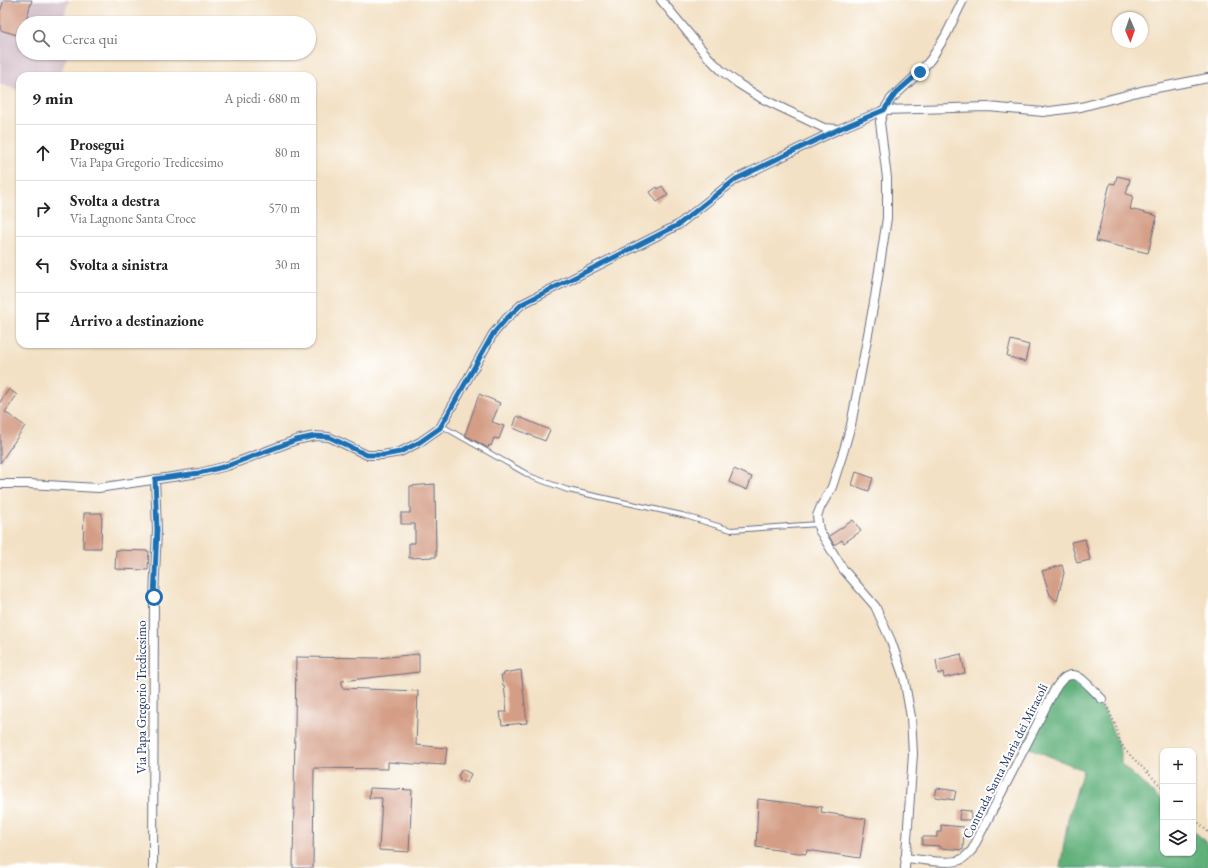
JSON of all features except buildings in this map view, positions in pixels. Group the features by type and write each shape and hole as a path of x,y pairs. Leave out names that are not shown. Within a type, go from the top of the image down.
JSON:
{"street":[{"path":"661,0 666,8 708,56 722,71 739,84 761,98 824,128 839,129"},
{"path":"905,868 913,754 911,717 904,678 891,641 875,606 843,569 819,530 817,516 832,486 851,425 876,297 887,218 887,178 880,122 884,110 896,93 916,76 931,59 946,35 963,0"},
{"path":"0,484 98,488 199,473 227,466 296,440 315,436 329,437 367,455 384,455 400,452 420,442 442,426 493,334 522,304 678,225 736,179 839,129 884,110 988,108 1043,112 1081,107 1141,91 1208,78"},
{"name":"Via Papa Gregorio Tredicesimo","path":"153,868 154,597 157,530 155,479"},
{"name":"Contrada Santa Maria dei Miracoli","path":"905,858 951,863 966,857 972,850 1057,686 1066,676 1073,674 1079,677 1102,699"}],"lane":[{"path":"442,426 532,477 568,490 682,515 731,530 818,524"}],"path":[{"path":"1102,699 1114,719 1120,742 1135,760 1160,785"},
{"path":"1196,820 1208,832"}],"shaded area":[{"path":"0,0 69,0 64,16 16,16 16,60 66,60 61,72 16,72 16,90 0,84"}],"green space":[{"path":"1072,682 1104,710 1121,752 1121,764 1160,799 1160,856 1196,856 1196,833 1208,844 1208,868 1060,868 1068,819 1083,770 1022,745 1062,683"}],"route":[{"path":"154,597 157,530 155,479 199,473 227,466 296,440 315,436 329,437 367,455 384,455 400,452 420,442 440,428 493,334 522,304 678,225 736,179 839,129 884,110 896,93 920,72"}]}
